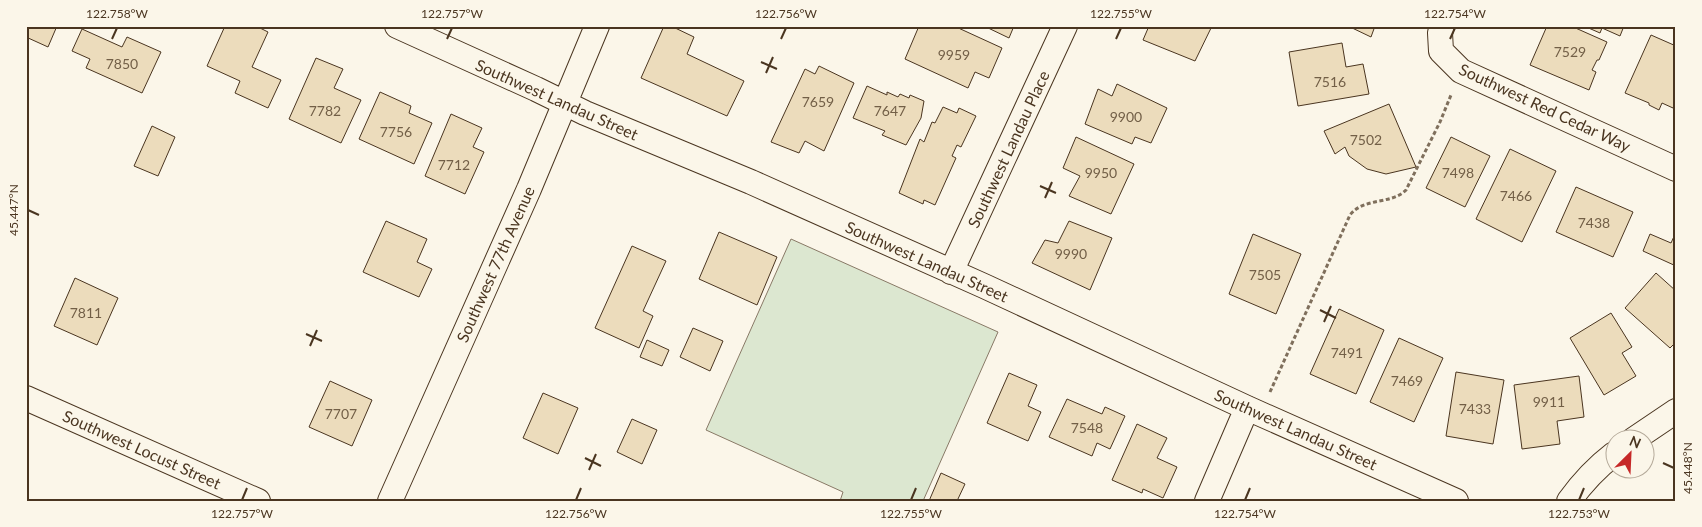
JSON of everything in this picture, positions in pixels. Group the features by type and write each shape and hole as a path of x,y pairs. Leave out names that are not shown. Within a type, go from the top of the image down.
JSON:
{"street":[{"name":"Southwest Landau Street","path":"397,26 563,103 717,167 1456,501"},
{"name":"Southwest 77th Avenue","path":"390,501 529,189 596,26"},
{"name":"Southwest Landau Place","path":"951,272 1065,26"},
{"name":"Southwest Red Cedar Way","path":"1442,26 1440,32 1441,51 1461,71 1676,169"},
{"name":"Southwest Locust Street","path":"26,398 258,501"},
{"path":"1208,501 1254,411"},
{"path":"1648,430 1676,411"},
{"path":"1570,501 1579,488 1604,462"}],"path":[{"path":"1254,411 1350,215 1361,206 1395,198 1406,190 1444,112"}],"green space":[{"path":"791,239 998,332 923,501 840,501 843,492 706,430"}],"building":[{"path":"26,26 57,26 48,47 26,37"},
{"path":"225,26 256,26 268,32 252,67 281,80 268,108 235,93 240,81 207,66"},
{"path":"664,26 671,26 694,37 687,54 744,81 727,116 641,78"},
{"path":"919,26 954,26 1002,48 989,78 975,72 968,88 905,59"},
{"path":"984,26 1014,26 1009,38"},
{"path":"1149,26 1212,26 1195,61 1143,40"},
{"path":"1348,26 1375,26 1371,37"},
{"path":"1547,26 1571,26 1607,42 1592,70 1596,72 1589,90 1530,65"},
{"path":"1584,26 1624,26 1620,36 1602,28 1600,33"},
{"path":"82,29 122,47 127,37 161,52 142,93 86,68 90,59 72,51"},
{"path":"1651,35 1676,46 1676,102 1673,108 1662,103 1659,110 1649,105 1649,103 1625,93"},
{"path":"1342,43 1346,67 1363,64 1369,94 1298,106 1289,52"},
{"path":"316,58 343,69 334,88 361,100 341,143 289,119"},
{"path":"819,66 854,83 824,151 805,141 799,153 771,142 805,69 815,74"},
{"path":"1117,84 1167,108 1151,143 1135,137 1132,144 1085,124 1098,89 1112,96"},
{"path":"867,86 887,95 887,92 898,97 900,94 909,98 910,95 924,101 921,118 906,145 882,135 885,131 853,118"},
{"path":"380,92 411,106 409,113 432,123 414,164 359,139"},
{"path":"1389,104 1416,167 1386,174 1367,169 1349,156 1345,147 1335,154 1324,131"},
{"path":"943,107 957,113 959,108 976,116 961,147 957,145 952,156 956,158 935,205 924,200 923,204 899,193 920,139 924,142 932,122 935,123"},
{"path":"451,114 482,128 473,147 484,152 465,194 425,176"},
{"path":"152,126 175,137 158,176 134,166"},
{"path":"1076,137 1134,164 1111,214 1069,196 1080,176 1063,168"},
{"path":"1451,137 1490,156 1465,207 1426,188"},
{"path":"1510,149 1556,171 1522,242 1476,219"},
{"path":"1576,187 1633,212 1613,257 1556,232"},
{"path":"386,221 427,239 417,262 432,269 419,297 363,272"},
{"path":"1069,221 1112,238 1090,290 1032,263 1045,240 1058,243"},
{"path":"719,232 777,257 757,305 699,279"},
{"path":"1676,232 1676,266 1643,251 1650,234 1671,243"},
{"path":"1253,234 1301,254 1276,314 1229,294"},
{"path":"632,246 666,261 643,311 653,316 639,348 595,328"},
{"path":"1656,273 1676,291 1676,342 1670,348 1625,308"},
{"path":"75,278 118,298 97,345 54,326"},
{"path":"1339,309 1384,330 1356,394 1310,374"},
{"path":"1611,313 1632,347 1622,353 1636,376 1604,395 1570,338"},
{"path":"693,328 723,341 710,371 680,357"},
{"path":"1399,338 1443,358 1414,422 1370,402"},
{"path":"647,340 669,350 662,366 640,357"},
{"path":"1456,372 1504,380 1493,444 1446,436"},
{"path":"1009,373 1037,385 1028,406 1041,412 1028,441 987,423"},
{"path":"1579,376 1584,417 1557,421 1560,444 1522,449 1514,385"},
{"path":"330,381 372,400 352,446 309,427"},
{"path":"543,393 578,408 558,454 523,438"},
{"path":"1067,399 1102,414 1105,407 1125,416 1110,449 1097,443 1092,456 1049,437"},
{"path":"632,419 657,430 642,464 617,452"},
{"path":"1137,424 1167,438 1157,458 1177,467 1163,498 1143,489 1142,493 1112,480"},
{"path":"941,473 965,484 957,501 929,501"}]}
